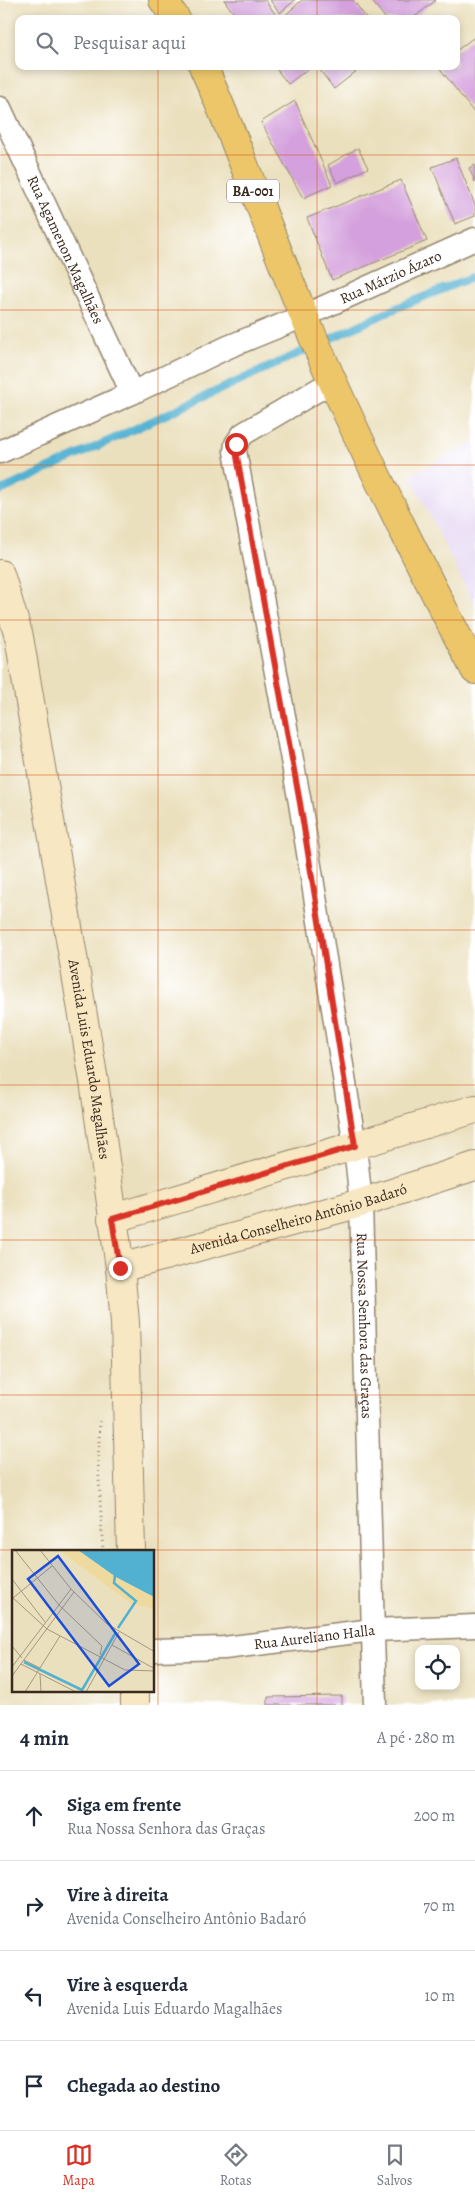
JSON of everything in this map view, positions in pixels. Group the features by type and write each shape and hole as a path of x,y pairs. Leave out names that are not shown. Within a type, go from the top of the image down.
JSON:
{"main road":[{"path":"163,0 173,15"},
{"name":"BA-001","path":"205,70 221,105 312,335"},
{"path":"312,335 398,523 475,670"},
{"name":"Avenida Luis Eduardo Magalhães","path":"0,574 19,637 94,1081 120,1268 125,1322 131,1550"},
{"path":"112,1219 475,1109"},
{"name":"Avenida Conselheiro Antônio Badaró","path":"120,1268 361,1203 475,1166"},
{"path":"134,1692 135,1705"}],"street":[{"name":"Rua Agamenon Magalhães","path":"0,108 132,393"},
{"name":"Rua Márzio Ázaro","path":"0,452 132,393 228,347 312,335 475,239"},
{"name":"Rua Nossa Senhora das Graças","path":"333,381 242,434 236,444 236,451 300,803 355,1146 361,1203 375,1705"},
{"name":"Rua Aureliano Halla","path":"155,1650 224,1648 373,1630 475,1626"}],"shaded area":[{"path":"475,442 475,607 410,475"}],"building":[{"path":"224,0 265,0 276,15 235,15"},
{"path":"270,0 295,0 280,13"},
{"path":"302,0 353,0 364,15 285,15"},
{"path":"371,0 436,0 417,15 383,15"},
{"path":"473,38 475,41 475,114 441,70 460,70 460,48"},
{"path":"277,70 307,70 288,84"},
{"path":"320,70 358,70 334,89"},
{"path":"295,101 332,185 303,198 261,122"},
{"path":"358,148 368,168 337,183 328,165"},
{"path":"456,158 475,205 475,216 455,224 432,167"},
{"path":"475,165 475,182 469,168"},
{"path":"401,180 427,241 332,280 307,218"},
{"path":"342,1696 342,1705 268,1705 268,1697"}],"waterway":[{"path":"0,491 399,307 475,276"}],"route":[{"path":"120,1268 112,1219 355,1146 300,803 236,444"}]}
